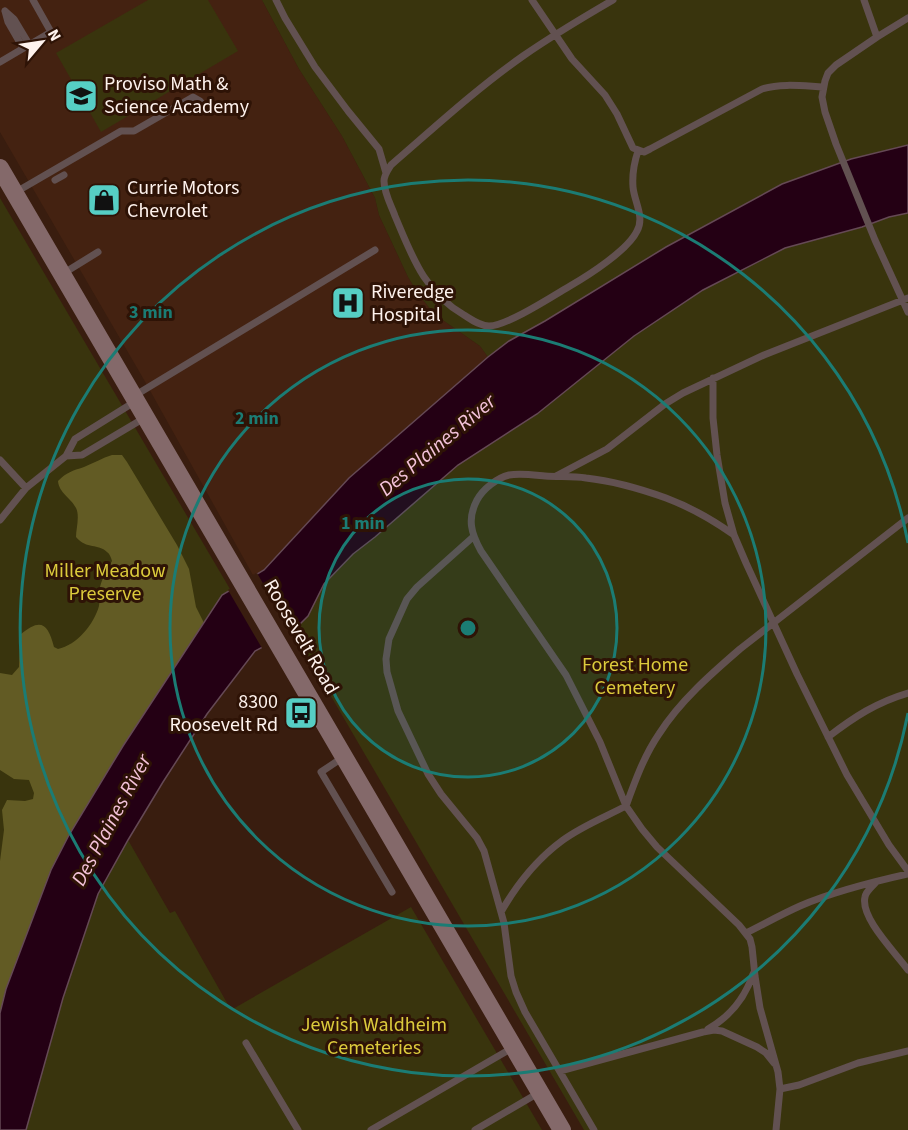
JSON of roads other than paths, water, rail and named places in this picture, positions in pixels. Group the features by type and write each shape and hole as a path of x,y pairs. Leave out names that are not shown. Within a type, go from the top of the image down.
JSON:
{"main road":[{"name":"Roosevelt Road","path":"0,168 562,1130"}],"lane":[{"path":"0,62 51,32 33,0"},
{"path":"276,0 315,67 379,149 386,172"},
{"path":"532,0 572,59 605,95 617,114 630,144 638,151 644,152 762,89 785,85 823,87"},
{"path":"613,0 555,34 483,87 391,165 384,181 386,192 410,253 422,276 439,296 460,313 478,324 490,326 506,322 582,279 630,242 640,223 633,189 634,164 638,151"},
{"path":"864,0 877,37"},
{"path":"908,18 836,65 828,73 822,97 836,144 876,240 905,300 908,312"},
{"path":"125,139 134,130 192,97 200,101 208,110"},
{"path":"15,193 121,130 134,130"},
{"path":"55,180 64,175"},
{"path":"0,520 26,488 66,456 75,439 135,398 375,250"},
{"path":"62,274 98,252"},
{"path":"555,477 607,448 664,404 713,378 764,354 905,300"},
{"path":"713,378 713,418 717,455 725,503 734,535 773,624 828,737 889,846 908,873 821,898 746,933"},
{"path":"66,456 82,454 147,417"},
{"path":"0,460 26,488"},
{"path":"734,535 713,521 669,499 586,478 508,476 499,479 479,496 472,510 471,523 473,537 566,675 600,742 626,806 657,847 750,939 760,1008 776,1065 780,1089 776,1130"},
{"path":"501,912 520,882 546,854 581,829 626,806 639,770 658,734 713,672 908,518"},
{"path":"473,537 417,587 407,599 389,639 387,672 398,711 428,774 441,794 477,838 484,851 504,923 511,976 516,992 525,1012 594,1130"},
{"path":"828,737 864,711 908,693"},
{"path":"344,757 321,772 392,892"},
{"path":"878,881 867,892 864,899 866,913 908,970"},
{"path":"703,1032 716,1025 737,1005 747,989 754,970"},
{"path":"560,1071 714,1030 757,1047 766,1053 776,1065"},
{"path":"246,1043 298,1130"},
{"path":"371,1130 514,1047"},
{"path":"780,1089 799,1085 858,1063 908,1051"},
{"path":"475,1130 540,1092"}],"water":[{"name":"Des Plaines River","path":"908,145 908,213 785,248 703,290 634,336 537,414 458,465 353,554 324,584 308,616 293,631 255,651 207,714 163,782 98,894 63,998 26,1130 0,1130 0,1013 6,989 51,870 69,835 123,746 222,595 264,570 349,478 509,341 666,247 782,184 851,159"}],"place":[{"name":"Proviso Math & Science Academy","path":"81,96"},
{"name":"Currie Motors Chevrolet","path":"104,200"},
{"name":"Riveredge Hospital","path":"348,303"},
{"name":"8300 Roosevelt Rd","path":"301,713"}],"park label":[{"name":"Miller Meadow Preserve","path":"105,582"},
{"name":"Forest Home Cemetery","path":"635,676"},
{"name":"Jewish Waldheim Cemeteries","path":"374,1036"}]}
